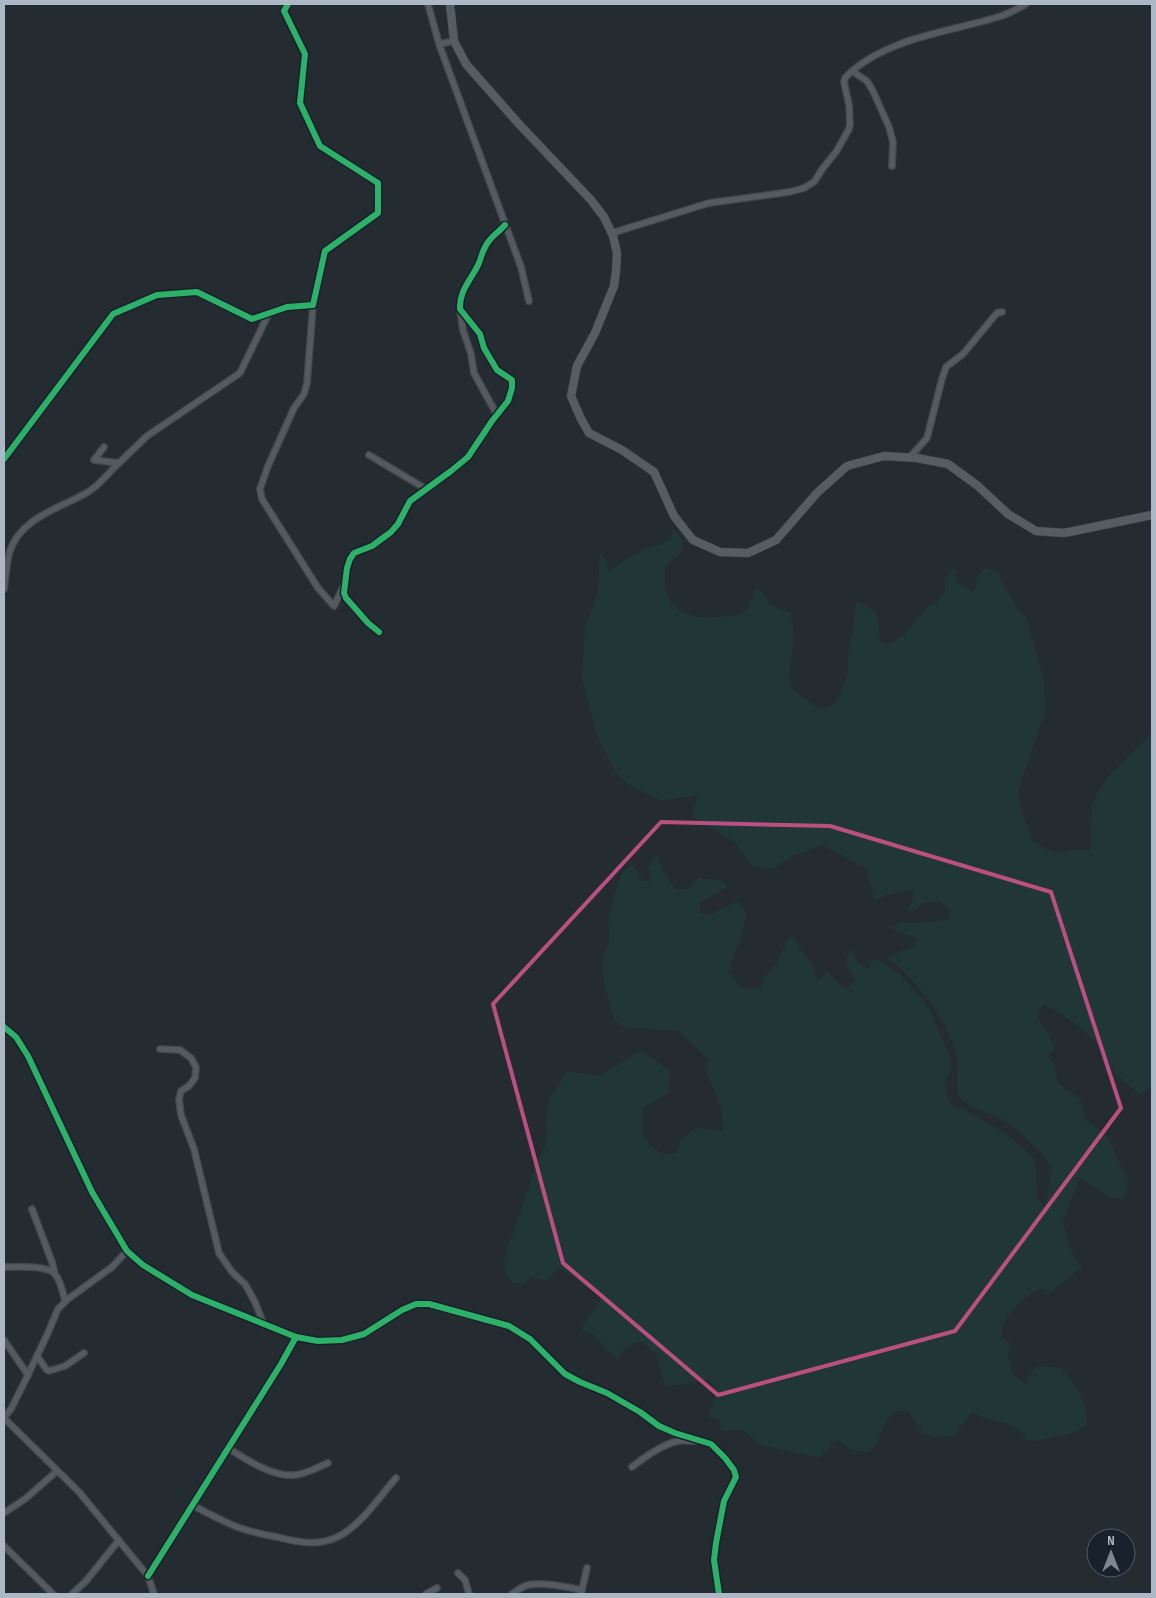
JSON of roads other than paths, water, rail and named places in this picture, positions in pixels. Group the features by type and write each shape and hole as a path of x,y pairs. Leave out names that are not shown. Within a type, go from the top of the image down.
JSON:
{"main road":[{"path":"450,4 454,41 466,64 518,123 591,200 604,217 612,233 617,253 614,286 595,333 577,366 571,396 581,419 589,432 622,450 654,472 674,516 694,540 720,552 748,553 776,540 817,493 847,466 884,456 910,457 948,464 978,486 1008,514 1036,531 1064,533 1152,515"}],"street":[{"path":"288,4 284,11 305,54 300,103 320,146 378,183 378,213 325,251 313,305 307,383 304,394 294,408 268,466 260,489 262,499 318,588 334,606 345,583"},
{"path":"428,4 438,44 521,267 529,300"},
{"path":"612,233 708,203 789,192 804,188 814,182 836,152 849,129 849,106 844,82 845,78 864,61 890,48 914,40 1002,17 1026,4"},
{"path":"438,44 454,41"},
{"path":"852,71 867,82 874,91 893,142 892,166"},
{"path":"496,415 474,374 460,309 463,289 478,264 483,250 489,240 506,225"},
{"path":"4,459 112,314 157,296 197,292 252,319 287,306 313,305"},
{"path":"379,632 349,603 344,593 347,563 354,553 372,546 392,532 410,500 468,457 509,399 512,380 497,370 484,348 480,334 460,309"},
{"path":"910,457 927,438 946,367 963,354 997,313 1002,312"},
{"path":"4,589 9,553 19,534 33,521 49,511 94,488 148,436 240,373 269,313"},
{"path":"491,407 492,421"},
{"path":"104,447 94,460 120,463"},
{"path":"369,455 426,489"},
{"path":"4,1028 16,1037 28,1056 92,1192 127,1251 143,1265 192,1295 296,1337 318,1341 342,1340 364,1334 402,1310 416,1304 429,1304 509,1326 530,1339 565,1374 607,1393 640,1412 659,1426 711,1444 726,1458 736,1477 724,1501 716,1543 714,1560 719,1594"},
{"path":"160,1049 180,1050 191,1058 196,1067 195,1078 181,1091 178,1099 181,1115 197,1158 219,1253 256,1302 264,1325"},
{"path":"32,1210 65,1301"},
{"path":"127,1251 112,1267 65,1301 58,1309 28,1375 11,1409 4,1418 79,1492 148,1576 154,1594"},
{"path":"4,1267 42,1269 55,1274"},
{"path":"148,1576 296,1337"},
{"path":"4,1340 28,1375"},
{"path":"37,1356 46,1369 50,1371 66,1366 84,1353"},
{"path":"675,1433 678,1441"},
{"path":"632,1467 653,1452 678,1441 699,1440"},
{"path":"228,1448 246,1460 285,1475 297,1475 328,1463"},
{"path":"4,1513 25,1499 57,1471"},
{"path":"192,1505 244,1529 296,1542 321,1542 342,1534 355,1525 396,1478"},
{"path":"72,1594 86,1581 119,1540"},
{"path":"4,1546 53,1594"},
{"path":"512,1594 530,1584 550,1585 582,1592 587,1568"},
{"path":"458,1573 465,1580 469,1594"},
{"path":"426,1594 437,1588"}]}
